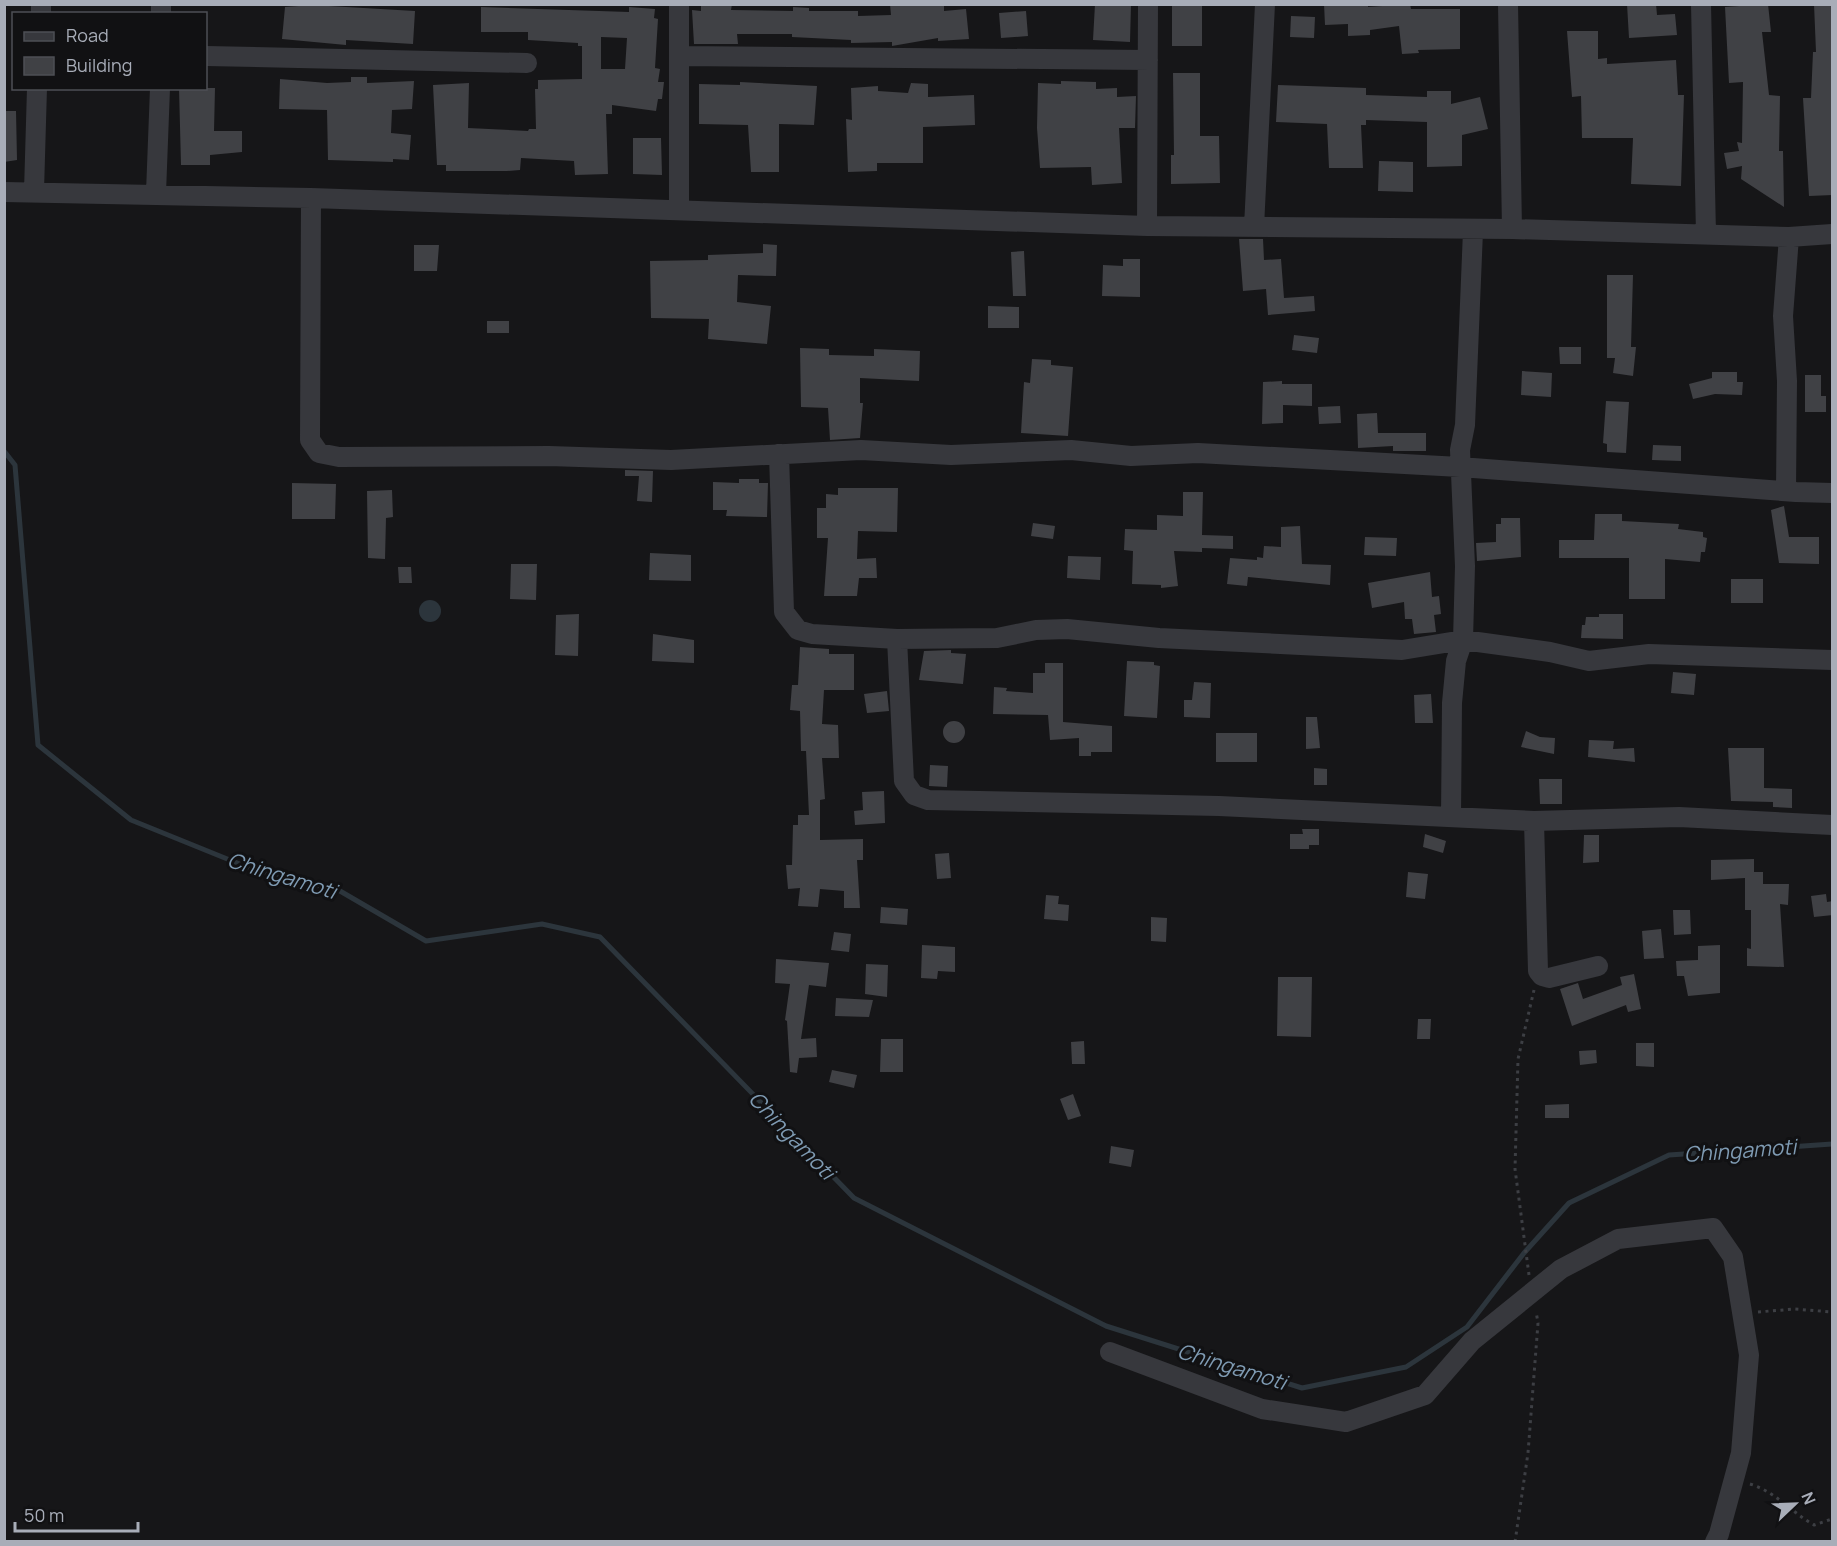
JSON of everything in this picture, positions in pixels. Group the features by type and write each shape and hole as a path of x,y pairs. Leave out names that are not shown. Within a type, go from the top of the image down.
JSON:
{"street":[{"path":"679,4 679,211"},
{"path":"1147,226 1148,4"},
{"path":"1254,227 1265,4"},
{"path":"1508,4 1512,229"},
{"path":"1701,4 1706,234"},
{"path":"207,56 527,63"},
{"path":"680,56 1148,60"},
{"path":"34,191 37,90"},
{"path":"156,193 160,90"},
{"path":"4,192 156,193 1147,226 1473,231 1512,229 1789,237 1833,234"},
{"path":"311,198 310,440 319,453 339,457 549,456 671,460 861,450 951,455 1071,450 1131,456 1198,453 1460,467 1833,493"},
{"path":"1451,817 1452,703 1456,661 1463,640 1465,566 1460,467 1465,425 1473,231"},
{"path":"1786,490 1787,381 1783,316 1789,237"},
{"path":"779,454 784,612 798,630 812,634 897,639 997,638 1036,630 1067,629 1159,638 1401,650 1463,640 1551,652 1589,661 1649,654 1833,660"},
{"path":"897,639 904,781 914,795 928,800 1219,806 1534,821 1679,817 1833,825"},
{"path":"1534,821 1538,971 1542,976 1549,978 1598,966"},
{"path":"1110,1352 1262,1409 1346,1422 1425,1395 1472,1341 1561,1269 1618,1239 1713,1228 1733,1257 1749,1355 1741,1453 1719,1534 1714,1542"}],"path":[{"path":"1515,1542 1528,1453 1538,1323 1524,1253 1515,1169 1518,1059 1538,971"},
{"path":"1742,1311 1794,1309 1833,1312"},
{"path":"1734,1479 1758,1486 1779,1497 1798,1516 1814,1525 1833,1519"}],"shaded area":[{"path":"426,600 434,600 441,607 441,615 434,622 426,622 419,615 419,607"}],"building":[{"path":"732,4 731,10 793,11 793,7 809,8 809,11 858,11 858,16 891,15 890,4 944,4 944,11 966,9 969,39 938,41 938,38 892,46 892,42 851,43 851,40 792,37 792,34 737,34 738,44 694,44 692,10 701,11 701,5"},
{"path":"1095,4 1131,4 1130,42 1093,40"},
{"path":"1172,4 1202,4 1202,46 1172,46"},
{"path":"1324,4 1368,4 1368,7 1410,4 1411,9 1460,9 1460,49 1418,50 1419,53 1402,54 1399,26 1370,30 1370,35 1348,36 1348,24 1325,25"},
{"path":"1627,4 1656,4 1657,15 1675,14 1677,35 1629,38"},
{"path":"1768,4 1771,32 1762,32 1769,95 1780,96 1779,151 1783,151 1784,207 1741,179 1742,166 1727,169 1724,153 1739,151 1737,142 1742,143 1743,82 1729,83 1725,7"},
{"path":"1814,4 1833,4 1833,195 1809,196 1803,98 1811,98 1813,52 1816,52"},
{"path":"312,5 415,11 413,44 346,40 346,45 282,39 285,7"},
{"path":"481,7 629,12 629,7 655,9 654,18 658,19 655,68 660,69 658,82 664,82 662,99 658,99 656,111 612,105 612,114 606,114 608,174 575,175 574,161 521,158 520,170 446,171 446,165 437,165 433,85 469,83 468,128 528,131 536,129 535,89 538,89 538,80 582,79 582,46 578,46 578,43 528,40 528,32 481,32","holes":["601,37 627,38 625,69 601,69"]},
{"path":"1026,11 1028,36 1001,38 999,13"},
{"path":"1291,16 1315,17 1314,38 1290,37"},
{"path":"1567,31 1598,31 1598,59 1607,58 1607,64 1676,60 1678,95 1684,95 1681,186 1631,184 1633,138 1582,138 1581,96 1572,97"},
{"path":"1173,73 1200,73 1200,136 1219,136 1220,183 1171,184 1171,155 1174,155"},
{"path":"351,77 367,77 367,83 414,81 412,109 392,110 391,133 411,135 409,160 393,159 393,162 328,160 327,110 279,109 280,79 327,83 351,82"},
{"path":"1061,81 1096,82 1096,89 1117,88 1117,97 1136,96 1135,128 1119,128 1122,183 1092,185 1091,167 1040,168 1037,128 1038,83 1061,84"},
{"path":"740,82 817,86 814,125 779,124 779,172 751,172 748,125 699,124 699,84 740,85"},
{"path":"911,83 928,84 928,97 974,95 975,125 923,127 923,163 877,163 877,171 848,172 846,119 852,120 851,88 878,86 878,91 908,93"},
{"path":"1278,85 1366,88 1366,95 1427,97 1427,91 1451,91 1451,104 1480,97 1488,129 1462,135 1462,166 1427,167 1427,122 1366,120 1366,125 1361,125 1363,168 1329,168 1327,124 1276,122"},
{"path":"215,88 214,131 242,131 242,152 210,155 210,165 181,165 179,90"},
{"path":"4,111 16,111 17,160 4,162"},
{"path":"633,138 661,138 662,175 633,174"},
{"path":"1379,161 1413,162 1413,192 1378,191"},
{"path":"1239,239 1263,239 1264,260 1281,259 1284,298 1314,296 1315,311 1268,315 1266,289 1243,291"},
{"path":"763,244 777,245 776,276 738,275 737,302 771,306 767,344 708,339 709,319 651,318 650,261 708,260 708,255 763,253"},
{"path":"414,245 439,245 437,271 414,271"},
{"path":"1024,251 1026,296 1013,296 1011,252"},
{"path":"1123,259 1140,259 1140,297 1102,296 1103,265 1123,266"},
{"path":"1607,275 1633,275 1631,347 1636,347 1633,376 1613,373 1615,358 1607,358"},
{"path":"988,306 1019,307 1019,328 988,328"},
{"path":"487,321 509,321 509,333 487,333"},
{"path":"1294,335 1319,338 1317,353 1292,350"},
{"path":"1559,347 1581,347 1581,364 1560,364"},
{"path":"800,348 829,349 829,355 874,356 874,349 920,351 919,381 860,378 860,403 863,403 860,438 830,440 828,408 801,407"},
{"path":"1032,359 1051,360 1051,365 1073,367 1068,436 1021,433 1024,382 1030,383"},
{"path":"1522,371 1552,373 1551,397 1521,395"},
{"path":"1712,372 1737,372 1737,382 1743,382 1742,395 1715,394 1693,399 1689,384 1712,378"},
{"path":"1805,375 1821,375 1821,396 1826,396 1826,412 1805,412"},
{"path":"1282,381 1282,384 1312,384 1312,406 1283,405 1283,423 1262,424 1263,382"},
{"path":"1606,401 1629,402 1626,453 1607,452 1607,444 1603,443"},
{"path":"1340,406 1341,423 1319,424 1318,407"},
{"path":"1377,413 1378,433 1426,433 1426,451 1393,451 1393,446 1358,448 1357,414"},
{"path":"1653,445 1681,446 1681,461 1652,460"},
{"path":"625,470 653,471 652,502 637,501 639,476 625,476"},
{"path":"739,479 759,479 759,483 768,483 767,517 726,516 727,510 713,510 713,482 739,483"},
{"path":"292,483 336,484 335,519 292,519"},
{"path":"838,488 898,488 897,532 858,531 857,559 876,558 877,578 859,578 857,596 824,596 828,538 817,538 817,508 826,508 826,494 838,495"},
{"path":"392,490 393,517 386,518 385,559 368,558 367,491"},
{"path":"1183,492 1203,492 1202,535 1233,536 1233,549 1202,548 1202,552 1174,551 1178,586 1161,588 1161,585 1132,584 1133,551 1124,550 1125,529 1157,530 1157,515 1183,516"},
{"path":"1784,506 1789,537 1819,537 1819,564 1779,563 1771,510"},
{"path":"1595,514 1622,514 1622,521 1679,524 1678,529 1703,532 1703,537 1707,538 1705,552 1701,552 1700,562 1665,559 1665,599 1629,599 1629,558 1559,558 1559,540 1594,540"},
{"path":"1501,518 1520,518 1521,557 1477,561 1476,543 1496,542 1496,524 1501,524"},
{"path":"1033,523 1055,526 1053,539 1031,536"},
{"path":"1300,526 1302,564 1331,565 1330,585 1248,577 1247,586 1227,584 1230,558 1257,560 1257,557 1263,558 1264,546 1281,547 1281,527"},
{"path":"1365,537 1397,538 1396,556 1364,555"},
{"path":"650,553 691,555 691,581 649,580"},
{"path":"1068,556 1101,557 1100,580 1067,578"},
{"path":"511,564 537,564 536,600 510,599"},
{"path":"398,567 411,567 412,583 399,583"},
{"path":"1430,572 1432,597 1439,596 1441,614 1434,615 1436,632 1414,634 1412,619 1405,619 1404,602 1372,608 1368,583"},
{"path":"1731,579 1763,579 1763,603 1731,603"},
{"path":"579,614 578,656 555,655 556,615"},
{"path":"1599,614 1623,614 1623,639 1581,638 1582,625 1585,625 1586,617 1599,617"},
{"path":"653,634 694,640 694,663 652,661"},
{"path":"800,647 829,649 829,654 854,654 854,690 824,690 822,724 838,725 839,758 822,758 825,799 820,800 820,840 863,839 863,860 857,860 860,908 844,908 844,891 820,889 818,907 798,906 800,888 788,889 786,865 792,865 793,825 798,825 798,815 809,815 806,751 801,751 800,711 790,710 792,685 798,685"},
{"path":"951,650 951,653 966,654 963,684 919,680 924,651"},
{"path":"1127,661 1154,662 1154,665 1160,666 1157,718 1124,716"},
{"path":"1045,663 1063,663 1063,722 1112,726 1112,752 1091,752 1091,756 1079,756 1079,738 1050,740 1048,715 993,714 994,687 1007,688 1006,691 1033,693 1033,673 1045,673"},
{"path":"1673,672 1696,674 1694,695 1671,693"},
{"path":"1194,682 1211,683 1210,718 1184,717 1184,700 1192,700"},
{"path":"887,691 889,711 867,713 864,694"},
{"path":"1431,694 1433,723 1415,723 1414,695"},
{"path":"1306,717 1317,717 1320,748 1306,749"},
{"path":"950,721 958,721 965,728 965,736 958,743 950,743 943,736 943,728"},
{"path":"1526,731 1540,737 1555,738 1554,754 1521,747"},
{"path":"1216,733 1257,733 1257,762 1216,762"},
{"path":"1589,740 1614,741 1613,749 1634,748 1635,762 1588,757"},
{"path":"1728,748 1764,748 1764,788 1792,789 1792,808 1773,807 1773,802 1731,801"},
{"path":"930,765 948,766 947,787 929,786"},
{"path":"1314,768 1327,769 1327,785 1314,785"},
{"path":"1539,779 1562,779 1562,804 1540,804"},
{"path":"884,791 885,823 855,825 854,811 863,810 862,792"},
{"path":"1302,829 1319,829 1319,845 1309,845 1309,849 1290,849 1290,834 1303,834"},
{"path":"1425,834 1446,841 1443,853 1423,847"},
{"path":"1584,835 1599,835 1599,862 1583,863"},
{"path":"949,853 951,878 937,879 935,854"},
{"path":"1754,859 1754,872 1763,872 1763,884 1789,884 1788,905 1780,904 1784,967 1747,966 1747,948 1751,949 1751,910 1745,910 1745,878 1711,880 1711,860"},
{"path":"1408,872 1428,874 1425,899 1406,897"},
{"path":"1826,894 1827,902 1833,901 1833,915 1814,917 1811,896"},
{"path":"1046,895 1059,896 1058,904 1069,905 1068,921 1044,919"},
{"path":"881,907 908,909 907,925 880,923"},
{"path":"1673,910 1690,910 1691,934 1674,935"},
{"path":"1151,917 1167,918 1166,942 1151,941"},
{"path":"1661,929 1664,958 1644,959 1642,931"},
{"path":"834,932 851,934 849,952 831,950"},
{"path":"922,945 955,947 955,972 938,971 937,979 921,978"},
{"path":"1720,945 1720,993 1688,996 1684,976 1677,976 1676,961 1698,960 1698,946"},
{"path":"776,959 829,963 826,987 809,985 801,1039 816,1038 817,1057 799,1058 797,1073 790,1072 787,1021 785,1020 790,984 775,983"},
{"path":"866,964 888,965 887,997 865,994"},
{"path":"1634,974 1641,1009 1628,1012 1626,1005 1572,1026 1560,989 1578,983 1583,999 1622,985 1620,977"},
{"path":"1278,977 1312,977 1311,1037 1277,1036"},
{"path":"836,998 873,1000 869,1017 835,1016"},
{"path":"1418,1019 1431,1019 1430,1039 1417,1039"},
{"path":"881,1039 903,1039 903,1072 880,1072"},
{"path":"1084,1041 1085,1064 1072,1064 1071,1042"},
{"path":"1636,1043 1654,1043 1654,1067 1636,1066"},
{"path":"1596,1050 1597,1063 1580,1065 1579,1051"},
{"path":"832,1070 857,1075 854,1088 829,1082"},
{"path":"1073,1094 1081,1116 1068,1120 1060,1099"},
{"path":"1569,1104 1569,1118 1545,1118 1545,1105"},
{"path":"1111,1146 1134,1150 1131,1167 1109,1163"}],"waterway":[{"name":"Chingamoti","path":"4,451 15,465 38,745 131,820 252,869 340,891 426,941 542,924 600,937 854,1198 1106,1326 1302,1388 1406,1367 1467,1327 1524,1253 1569,1203 1669,1155 1832,1144"}]}
